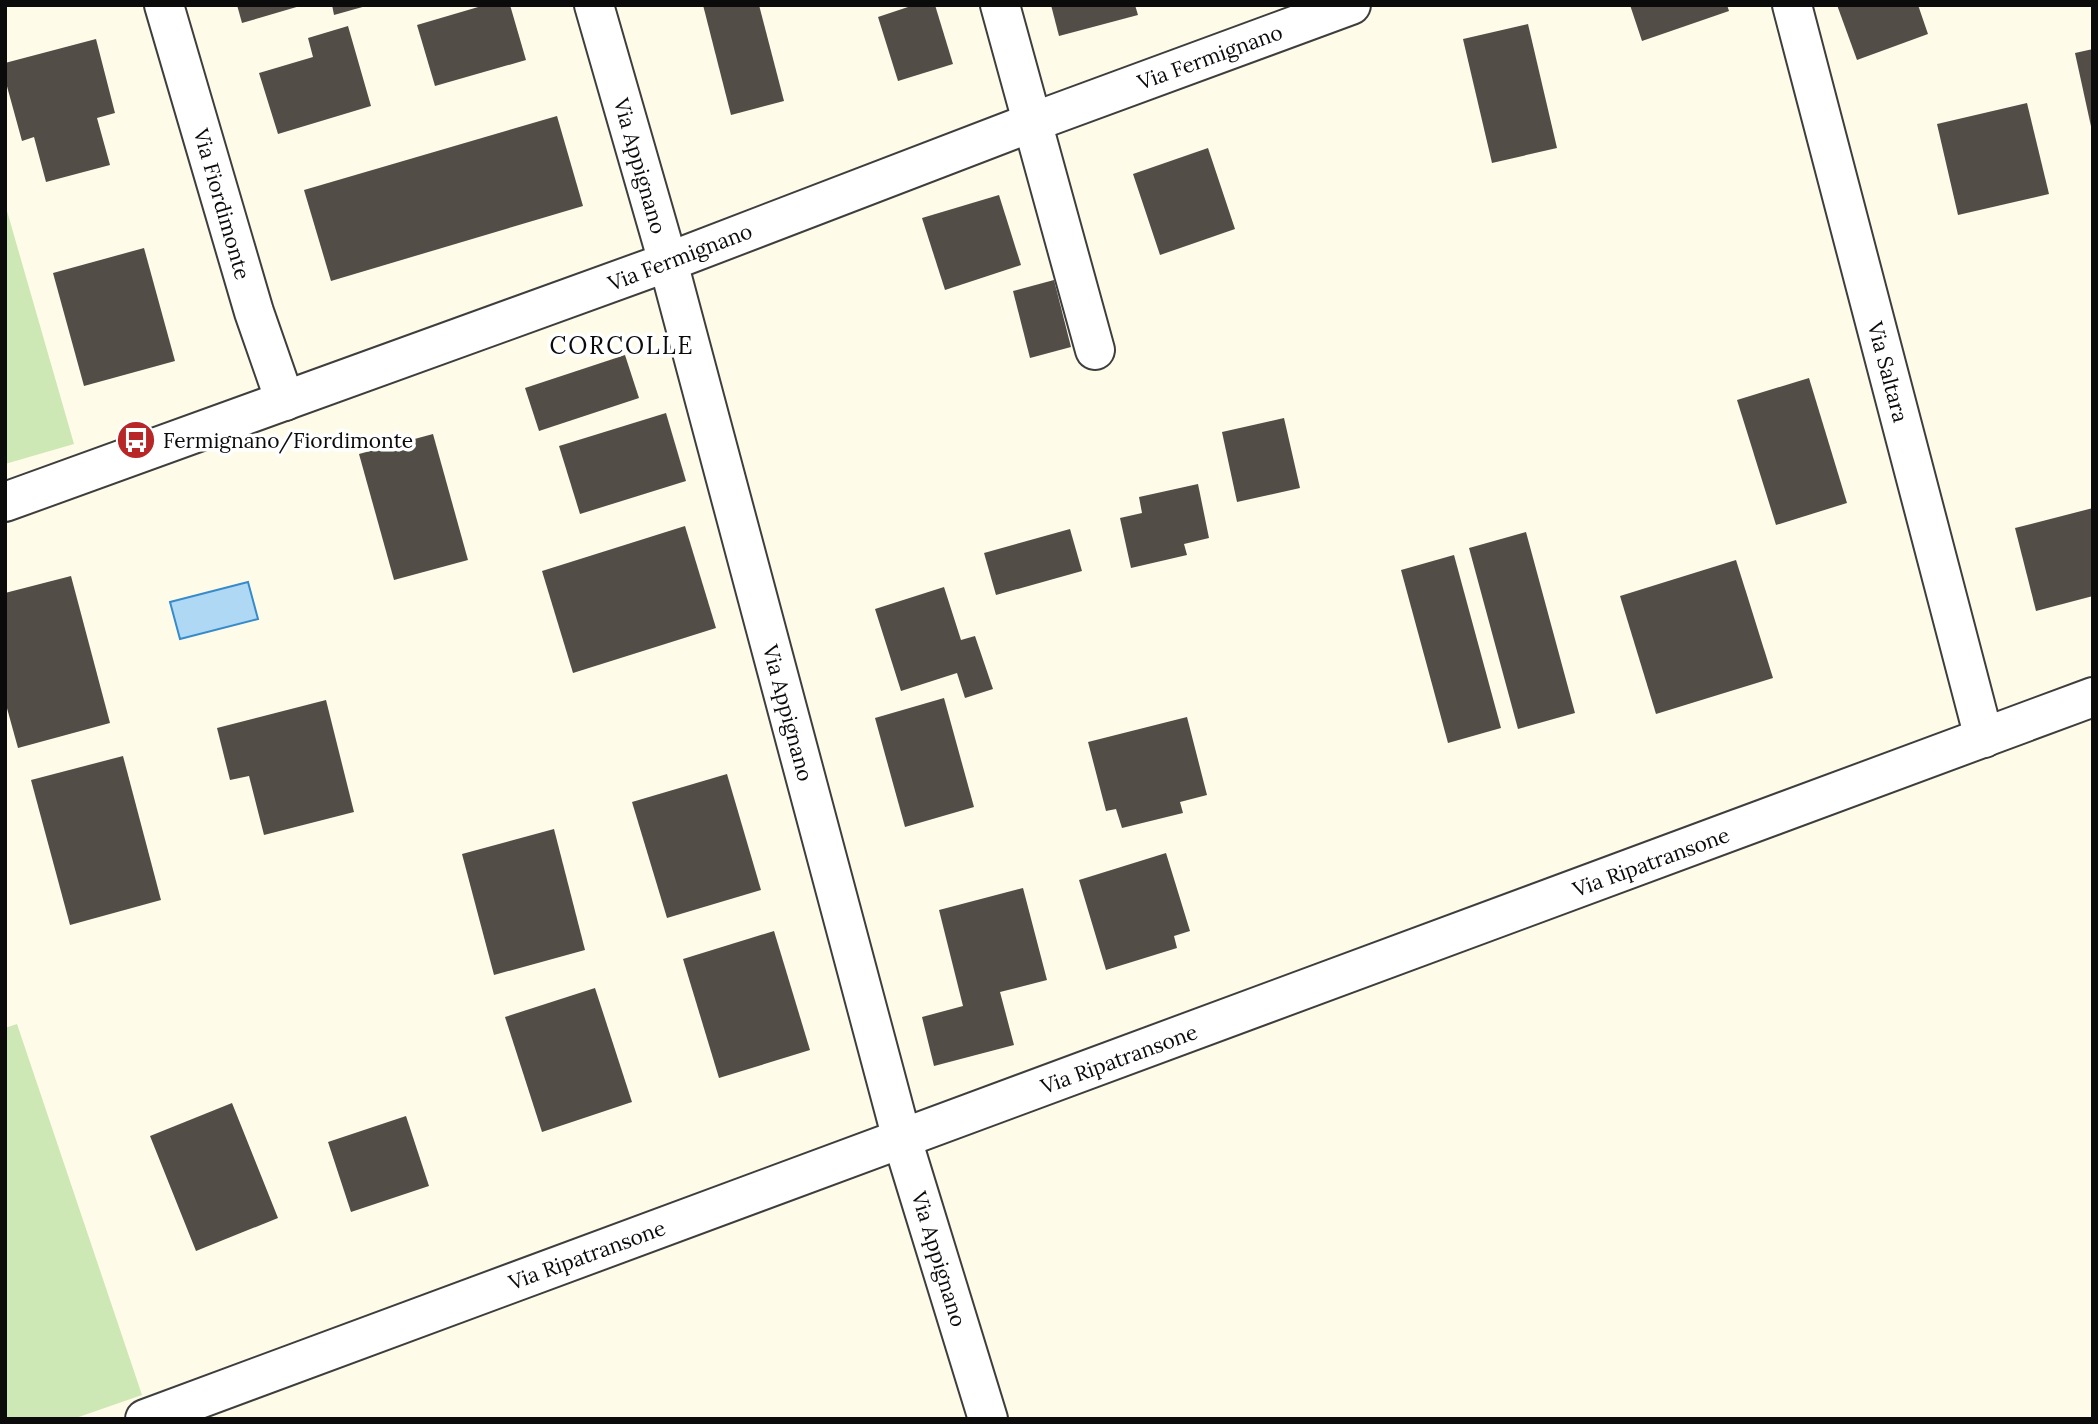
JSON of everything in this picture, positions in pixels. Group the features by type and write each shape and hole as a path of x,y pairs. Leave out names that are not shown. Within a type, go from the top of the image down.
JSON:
{"street":[{"name":"Via Fiordimonte","path":"164,5 254,312 285,401"},
{"name":"Via Appignano","path":"594,5 668,262 902,1139 988,1419"},
{"path":"1000,5 1095,350"},
{"name":"Via Fermignano","path":"5,502 668,262 1033,122 1352,5"},
{"name":"Via Saltara","path":"1793,5 1984,738"},
{"name":"Via Ripatransone","path":"145,1419 2093,697"}],"green space":[{"path":"5,204 74,444 5,464"},
{"path":"17,1024 142,1395 73,1419 5,1419 5,1028"}],"water":[{"path":"248,582 258,619 180,639 170,602"}],"building":[{"path":"237,5 300,5 300,6 242,23"},
{"path":"332,5 365,5 366,6 334,15"},
{"path":"485,5 510,5 526,60 435,86 417,25"},
{"path":"703,5 759,5 784,101 731,115"},
{"path":"914,5 935,5 953,64 898,81 878,17"},
{"path":"1051,5 1135,5 1138,15 1059,36"},
{"path":"1630,5 1727,5 1729,11 1642,41"},
{"path":"1837,5 1918,5 1928,34 1857,60"},
{"path":"1528,24 1557,148 1492,163 1463,39"},
{"path":"348,26 371,106 278,134 259,73 313,57 308,38"},
{"path":"96,39 115,113 97,118 110,165 46,182 34,137 22,141 5,79 5,63"},
{"path":"2093,49 2093,131 2092,131 2075,53"},
{"path":"2027,103 2049,194 1958,215 1937,124"},
{"path":"557,116 583,206 331,281 304,190"},
{"path":"1208,148 1235,229 1160,255 1133,174"},
{"path":"999,195 1021,265 945,290 922,218"},
{"path":"144,248 175,361 84,386 53,273"},
{"path":"1054,280 1071,347 1030,358 1013,291"},
{"path":"625,355 639,398 539,431 525,388"},
{"path":"1809,378 1847,503 1776,525 1737,400"},
{"path":"666,413 686,481 580,514 559,446"},
{"path":"1284,418 1300,488 1237,502 1222,432"},
{"path":"433,434 468,560 394,580 359,454"},
{"path":"1198,484 1209,538 1184,544 1187,555 1131,568 1120,518 1142,513 1139,497"},
{"path":"2093,508 2093,596 2036,611 2015,528"},
{"path":"685,526 716,628 573,673 542,571"},
{"path":"1070,529 1082,571 996,595 984,553"},
{"path":"1526,532 1575,713 1518,729 1469,548"},
{"path":"1454,555 1501,728 1448,743 1401,570"},
{"path":"1736,560 1773,678 1656,714 1620,596"},
{"path":"71,576 110,723 18,748 5,701 5,593"},
{"path":"944,587 961,640 975,636 993,689 965,698 957,673 901,691 875,609"},
{"path":"944,698 974,807 905,827 875,718"},
{"path":"326,700 354,812 264,835 249,776 230,780 217,728"},
{"path":"1187,717 1207,795 1180,802 1183,813 1122,828 1116,809 1106,811 1088,742"},
{"path":"123,756 161,900 70,925 31,780"},
{"path":"727,774 761,890 667,918 632,802"},
{"path":"554,829 585,950 494,975 462,854"},
{"path":"1166,853 1190,931 1174,936 1177,948 1106,970 1079,880"},
{"path":"1023,888 1047,980 1000,992 1014,1045 934,1066 922,1017 963,1006 939,910"},
{"path":"774,931 810,1050 719,1078 683,959"},
{"path":"595,988 632,1102 542,1132 505,1017"},
{"path":"232,1103 278,1218 196,1251 150,1136"},
{"path":"406,1116 429,1186 351,1212 328,1142"}],"place":[{"name":"Fermignano/Fiordimonte","path":"136,440"}],"district":[{"name":"CORCOLLE","path":"622,345"}]}
